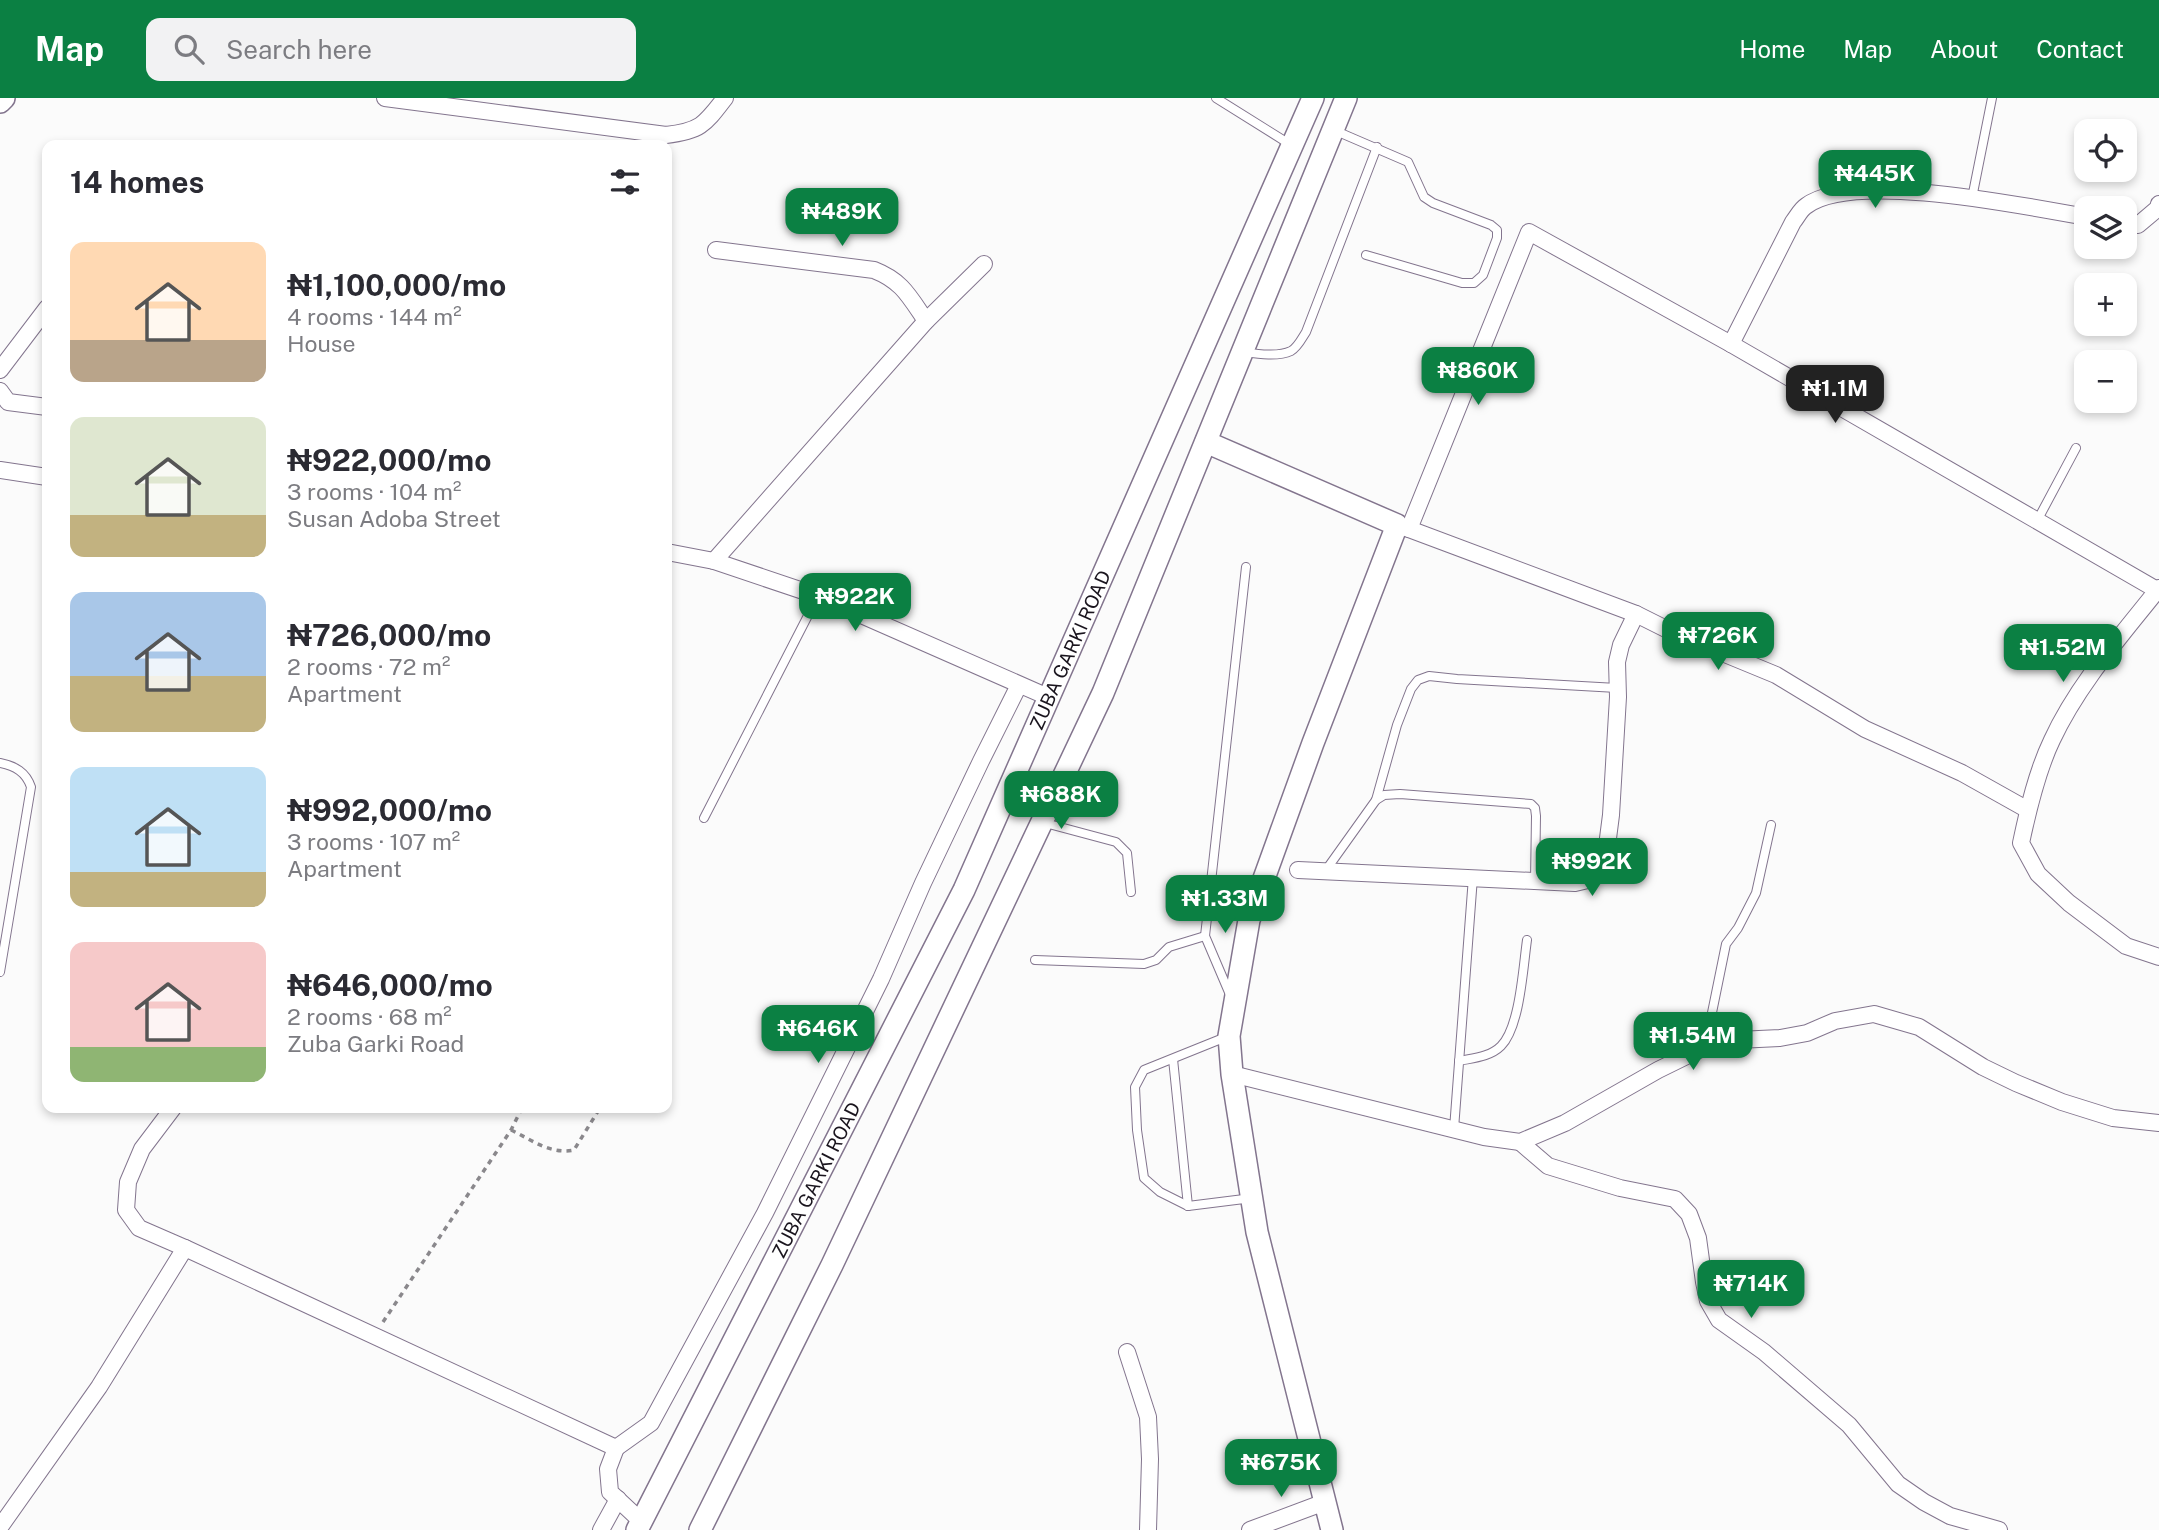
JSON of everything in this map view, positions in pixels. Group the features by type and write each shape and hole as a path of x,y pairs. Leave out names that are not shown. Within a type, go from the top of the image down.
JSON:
{"main road":[{"path":"0,102 4,98"},
{"path":"700,1530 832,1265 1103,693 1346,98"},
{"name":"ZUBA GARKI ROAD","path":"639,1526 964,890 1310,103"},
{"path":"1206,442 1403,527 1313,743 1249,919 1229,1036 1232,1074 1257,1231 1332,1530"}],"street":[{"path":"385,98 666,135 686,133 703,125 725,98"},
{"path":"1731,344 1793,222 1806,206 1822,198 1847,192 1930,193 2074,215"},
{"path":"2137,225 2158,208 2159,204"},
{"path":"2028,810 1962,773 1865,729 1776,676 1674,634 1636,614 1403,527 1529,232 1731,344 2158,589 2081,688 2051,741 2028,810 2021,843 2038,874 2069,903 2126,946 2159,957"},
{"path":"716,250 874,271 889,276 902,286 926,321"},
{"path":"714,561 926,321 984,264"},
{"path":"0,370 42,315"},
{"path":"0,391 8,402 42,406"},
{"path":"0,470 42,476"},
{"path":"672,553 714,561 818,596 1048,698"},
{"path":"1298,870 1575,883 1592,879 1601,867 1611,815 1618,662 1621,645 1636,614"},
{"path":"639,1526 610,1492 608,1469 616,1448 651,1423 765,1213 881,979 935,858 1019,685"},
{"path":"1520,1142 1565,1124 1658,1070 1717,1041 1780,1038 1807,1033 1835,1021 1874,1014 1919,1027 1983,1067 2062,1102 2112,1118 2159,1123"},
{"path":"1232,1074 1454,1129 1520,1142 1548,1166 1620,1188 1675,1199 1689,1214 1698,1238 1708,1301 1719,1320 1764,1352 1849,1425 1898,1484 1950,1516 1999,1530"},
{"path":"169,1113 142,1149 128,1182 126,1210 139,1228 616,1448"},
{"path":"0,1527 99,1387 185,1248"},
{"path":"1127,1352 1148,1417 1148,1530"},
{"path":"601,1530 618,1499"},
{"path":"1250,1530 1325,1502"}],"lane":[{"path":"1216,98 1293,146"},
{"path":"1972,198 1992,98"},
{"path":"1333,130 1408,162 1424,197 1497,230 1497,238 1483,275 1474,284 1462,283 1366,255"},
{"path":"1242,351 1267,355 1292,351 1300,342 1377,147"},
{"path":"2037,521 2076,448"},
{"path":"1234,1007 1205,936 1246,567"},
{"path":"704,818 818,596"},
{"path":"1326,870 1376,800 1411,688 1419,680 1429,676 1617,688"},
{"path":"0,763 23,773 31,787 0,972"},
{"path":"1376,800 1384,795 1400,793 1531,804 1535,808 1536,816 1535,881"},
{"path":"1042,822 1116,842 1127,853 1131,892"},
{"path":"1705,1047 1726,944 1738,928 1756,893 1771,825"},
{"path":"1454,1129 1473,877"},
{"path":"1035,960 1144,964 1156,960 1169,947 1205,936"},
{"path":"1459,1061 1488,1055 1501,1046 1512,1029 1527,940"},
{"path":"1229,1036 1144,1070 1135,1087 1137,1130 1144,1178 1160,1192 1188,1206 1252,1198"},
{"path":"1173,1059 1188,1206"}],"path":[{"path":"374,1335 511,1130 520,1113"},
{"path":"511,1130 552,1151 575,1150 597,1113"}]}
